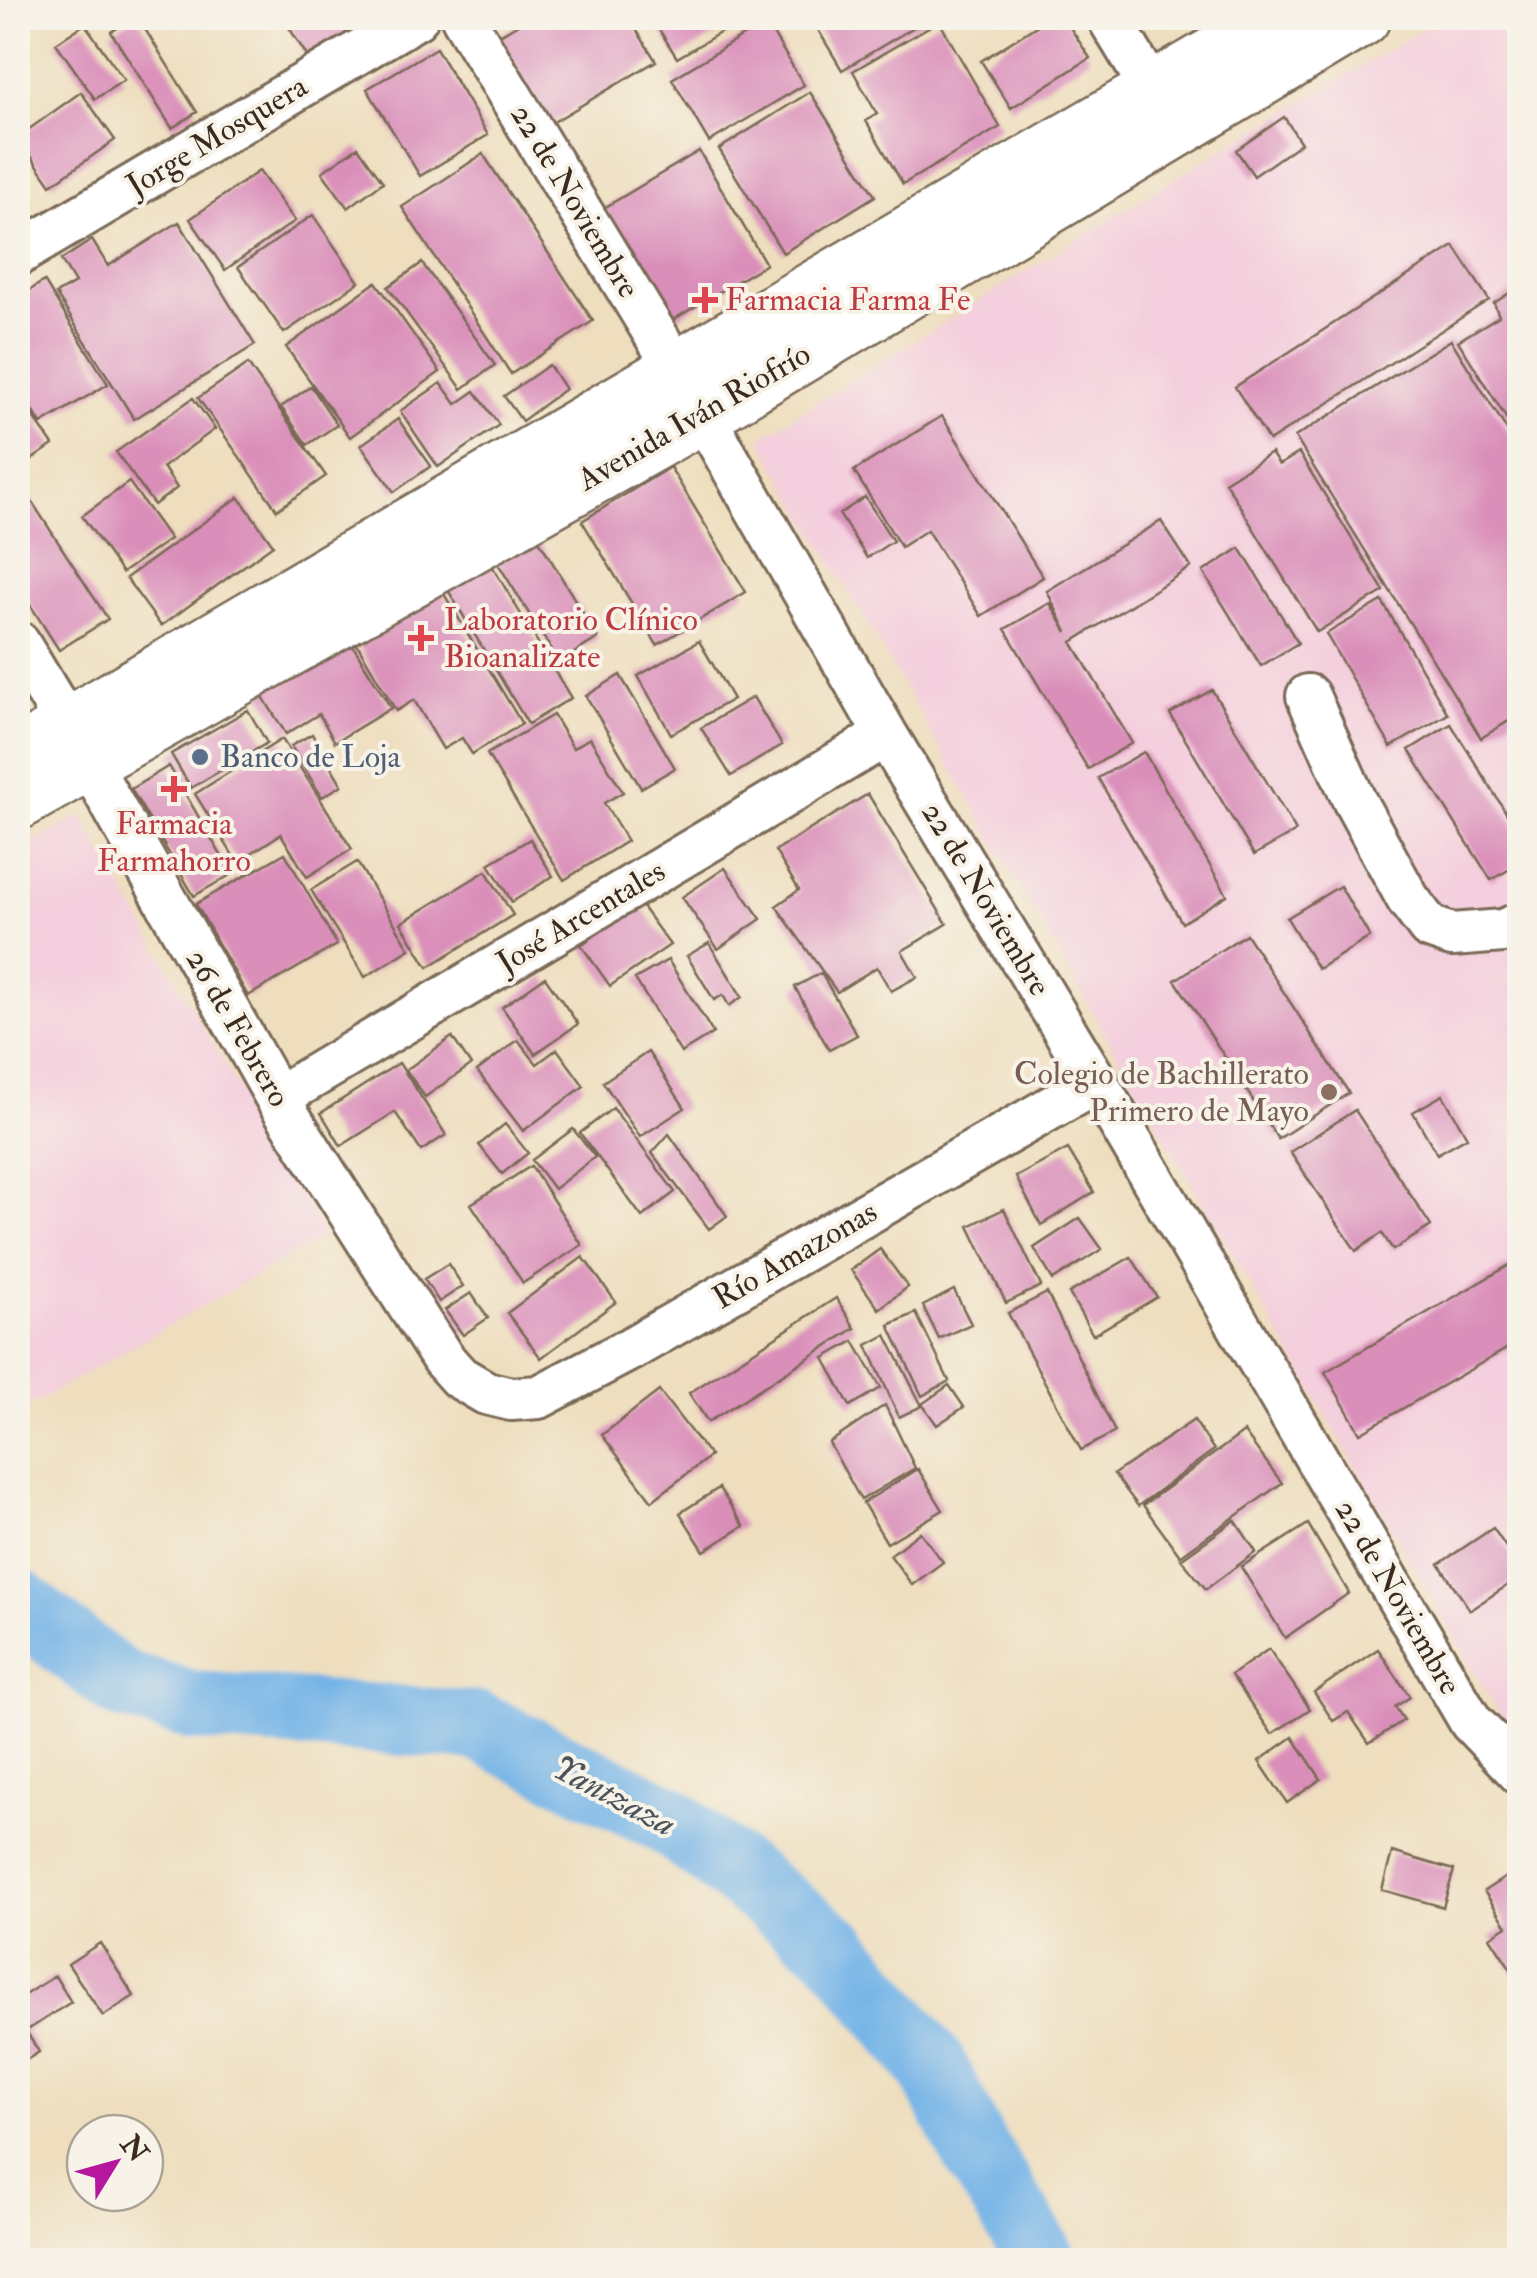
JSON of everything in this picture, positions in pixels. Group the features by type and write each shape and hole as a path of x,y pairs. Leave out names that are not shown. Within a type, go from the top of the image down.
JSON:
{"main road":[{"name":"Avenida Iván Riofrío","path":"1164,110 1277,18"},
{"name":"Avenida Iván Riofrío","path":"18,802 77,743 690,393 1164,110 1362,18"},
{"name":"Avenida Iván Riofrío","path":"18,756 77,743"}],"street":[{"name":"Jorge Mosquera","path":"18,254 416,18"},
{"name":"22 de Noviembre","path":"463,18 690,393 886,735 1096,1082 1471,1722 1520,1773"},
{"path":"1109,18 1164,110"},
{"name":"26 de Febrero","path":"18,643 277,1098 443,1359 459,1377 486,1393"},
{"path":"1308,696 1354,800 1408,899 1429,927 1452,935 1503,932 1520,924"},
{"name":"José Arcentales","path":"277,1098 886,735"},
{"name":"Río Amazonas","path":"486,1393 511,1400 538,1397 554,1389 1096,1082"}],"shaded area":[{"name":"Colegio de Bachillerato Primero de Mayo","path":"1442,18 1519,18 1519,1748 760,438 1195,166"},
{"path":"81,816 324,1236 18,1412 18,853"}],"building":[{"path":"138,18 197,112 172,128 111,32"},
{"path":"283,18 337,18 347,34 309,59"},
{"path":"528,18 629,18 656,61 550,124 498,36"},
{"path":"652,18 745,18 677,58"},
{"path":"811,18 929,18 842,70"},
{"path":"1049,18 1064,18 1090,58 1011,108 981,61"},
{"path":"939,21 1000,127 903,184 866,121 877,114 853,71"},
{"path":"766,22 804,85 709,142 672,79"},
{"path":"85,24 124,80 95,99 56,43"},
{"path":"436,48 488,135 420,176 367,89"},
{"path":"81,92 115,140 51,185 18,137"},
{"path":"810,92 875,196 783,253 719,149"},
{"path":"1284,117 1301,143 1254,176 1236,150"},
{"path":"358,147 383,182 348,208 322,172"},
{"path":"699,151 766,264 671,321 604,208"},
{"path":"483,154 593,321 511,374 402,207"},
{"path":"259,171 295,221 225,270 190,219"},
{"path":"313,215 359,282 284,333 238,267"},
{"path":"179,222 255,345 134,419 56,294 75,283 61,260 92,240 108,266"},
{"path":"1454,246 1489,300 1269,441 1235,387"},
{"path":"422,263 495,365 462,389 388,287"},
{"path":"44,281 108,384 41,424 18,385 18,298"},
{"path":"376,282 440,372 350,437 286,347"},
{"path":"1511,292 1520,305 1520,440 1458,341 1499,316 1494,303"},
{"path":"1451,340 1520,451 1520,714 1481,738 1295,437"},
{"path":"248,364 326,476 277,510 198,398"},
{"path":"549,365 565,389 522,421 504,396"},
{"path":"441,383 456,404 475,391 499,425 438,467 400,411"},
{"path":"311,386 337,425 307,445 281,407"},
{"path":"18,394 53,445 18,469"},
{"path":"193,398 215,429 163,467 177,488 154,505 116,452"},
{"path":"942,416 1043,577 981,616 927,530 901,547 854,471"},
{"path":"398,419 431,466 394,492 361,445"},
{"path":"1271,453 1279,465 1299,453 1384,591 1317,632 1225,482"},
{"path":"670,467 746,592 657,645 582,521"},
{"path":"129,482 170,539 122,573 82,516"},
{"path":"23,488 108,619 59,650 18,586 18,492"},
{"path":"239,497 273,545 161,626 126,578"},
{"path":"865,497 893,541 867,558 839,514"},
{"path":"1161,521 1191,567 1072,642 1132,743 1088,769 1005,629 1050,603 1067,632 1047,591"},
{"path":"537,537 598,638 559,662 497,562"},
{"path":"1240,548 1298,643 1261,666 1203,572"},
{"path":"485,554 571,698 528,724 442,580"},
{"path":"429,569 522,724 472,754 462,738 443,749 414,700 396,711 343,620"},
{"path":"1382,601 1448,714 1391,747 1326,634"},
{"path":"344,631 391,708 335,742 319,714 286,734 255,684"},
{"path":"699,641 733,699 671,734 638,676"},
{"path":"620,675 675,768 641,788 586,696"},
{"path":"1212,690 1296,831 1254,855 1170,714"},
{"path":"753,697 782,745 731,776 701,728"},
{"path":"248,710 267,743 191,788 171,754"},
{"path":"553,715 573,748 590,738 623,792 604,803 627,841 564,880 487,754"},
{"path":"1451,724 1520,835 1520,863 1491,880 1409,750"},
{"path":"312,734 342,785 322,797 291,746"},
{"path":"282,739 352,849 307,877 281,834 237,862 195,794"},
{"path":"1144,752 1227,895 1182,923 1098,778"},
{"path":"169,766 232,874 194,896 131,789"},
{"path":"868,794 947,924 902,951 917,977 891,991 877,967 837,992 776,906 799,890 775,851"},
{"path":"530,839 553,876 512,902 489,864"},
{"path":"285,853 337,945 248,996 196,904"},
{"path":"357,862 410,949 365,977 311,890"},
{"path":"725,868 761,919 718,949 682,897"},
{"path":"486,871 513,915 428,967 401,923"},
{"path":"1340,886 1370,937 1318,969 1287,918"},
{"path":"640,904 670,945 610,986 581,945"},
{"path":"1246,934 1349,1093 1278,1139 1175,980"},
{"path":"709,943 742,997 729,1006 723,995 714,1000 687,956"},
{"path":"668,960 713,1033 681,1053 635,979"},
{"path":"821,973 857,1035 829,1050 795,987"},
{"path":"545,977 578,1024 535,1054 502,1007"},
{"path":"452,1037 471,1065 425,1097 406,1070"},
{"path":"518,1040 537,1064 557,1049 584,1086 523,1131 477,1071"},
{"path":"648,1052 685,1108 640,1137 603,1082"},
{"path":"399,1063 446,1135 421,1151 395,1112 341,1146 321,1113"},
{"path":"1443,1095 1467,1137 1437,1154 1413,1112"},
{"path":"613,1108 675,1192 642,1217 580,1133"},
{"path":"1355,1110 1431,1226 1393,1250 1382,1233 1356,1251 1290,1152"},
{"path":"505,1124 528,1153 502,1174 479,1145"},
{"path":"573,1129 595,1157 554,1189 532,1160"},
{"path":"669,1134 727,1216 709,1229 652,1153"},
{"path":"1068,1149 1094,1192 1041,1225 1016,1177"},
{"path":"531,1166 582,1245 523,1283 471,1204"},
{"path":"1004,1209 1041,1286 1006,1303 969,1226"},
{"path":"1080,1218 1102,1249 1053,1280 1034,1248"},
{"path":"880,1249 908,1287 879,1309 851,1270"},
{"path":"583,1257 616,1302 541,1358 507,1313"},
{"path":"1131,1257 1157,1297 1093,1335 1069,1293"},
{"path":"1520,1259 1520,1341 1360,1433 1325,1372"},
{"path":"448,1264 463,1286 439,1302 424,1279"},
{"path":"954,1290 971,1324 939,1339 923,1306"},
{"path":"471,1293 488,1318 463,1335 445,1310"},
{"path":"1047,1293 1115,1432 1081,1450 1008,1313"},
{"path":"836,1298 855,1328 708,1422 689,1393"},
{"path":"916,1313 949,1381 922,1396 889,1325"},
{"path":"886,1335 922,1406 899,1417 867,1345"},
{"path":"854,1341 881,1388 850,1406 824,1358"},
{"path":"949,1385 964,1407 937,1425 922,1404"},
{"path":"659,1391 710,1456 652,1501 602,1435"},
{"path":"885,1405 915,1468 861,1500 829,1443"},
{"path":"1194,1420 1214,1450 1138,1506 1114,1474"},
{"path":"1244,1432 1282,1483 1180,1556 1143,1505"},
{"path":"918,1469 943,1510 887,1543 863,1503"},
{"path":"719,1488 744,1526 704,1551 680,1513"},
{"path":"1235,1520 1256,1552 1206,1589 1181,1559"},
{"path":"1308,1524 1349,1593 1285,1638 1241,1567"},
{"path":"1493,1528 1520,1568 1520,1577 1470,1610 1439,1564"},
{"path":"920,1532 943,1562 912,1585 890,1555"},
{"path":"1269,1649 1310,1709 1272,1734 1231,1675"},
{"path":"1378,1649 1410,1697 1395,1707 1404,1720 1369,1743 1348,1712 1333,1721 1314,1692"},
{"path":"1293,1737 1321,1779 1287,1803 1259,1761"},
{"path":"1392,1852 1454,1870 1443,1907 1382,1890"},
{"path":"1520,1868 1520,1983 1490,1937 1507,1926 1484,1891"},
{"path":"100,1943 134,1996 103,2016 68,1964"},
{"path":"55,1976 71,2002 26,2031 39,2052 18,2065 18,1999"}],"waterway":[{"name":"Yantzaza","path":"18,1604 120,1684 194,1706 477,1726 667,1819 838,1950 932,2066 972,2145 1042,2260"}],"place":[{"name":"Farmacia Farma Fe","path":"705,300"},
{"name":"Laboratorio Clínico Bioanalizate","path":"421,638"},
{"name":"Banco de Loja","path":"200,757"},
{"name":"Farmacia Farmahorro","path":"174,789"},
{"name":"Colegio de Bachillerato Primero de Mayo","path":"1329,1092"}]}
